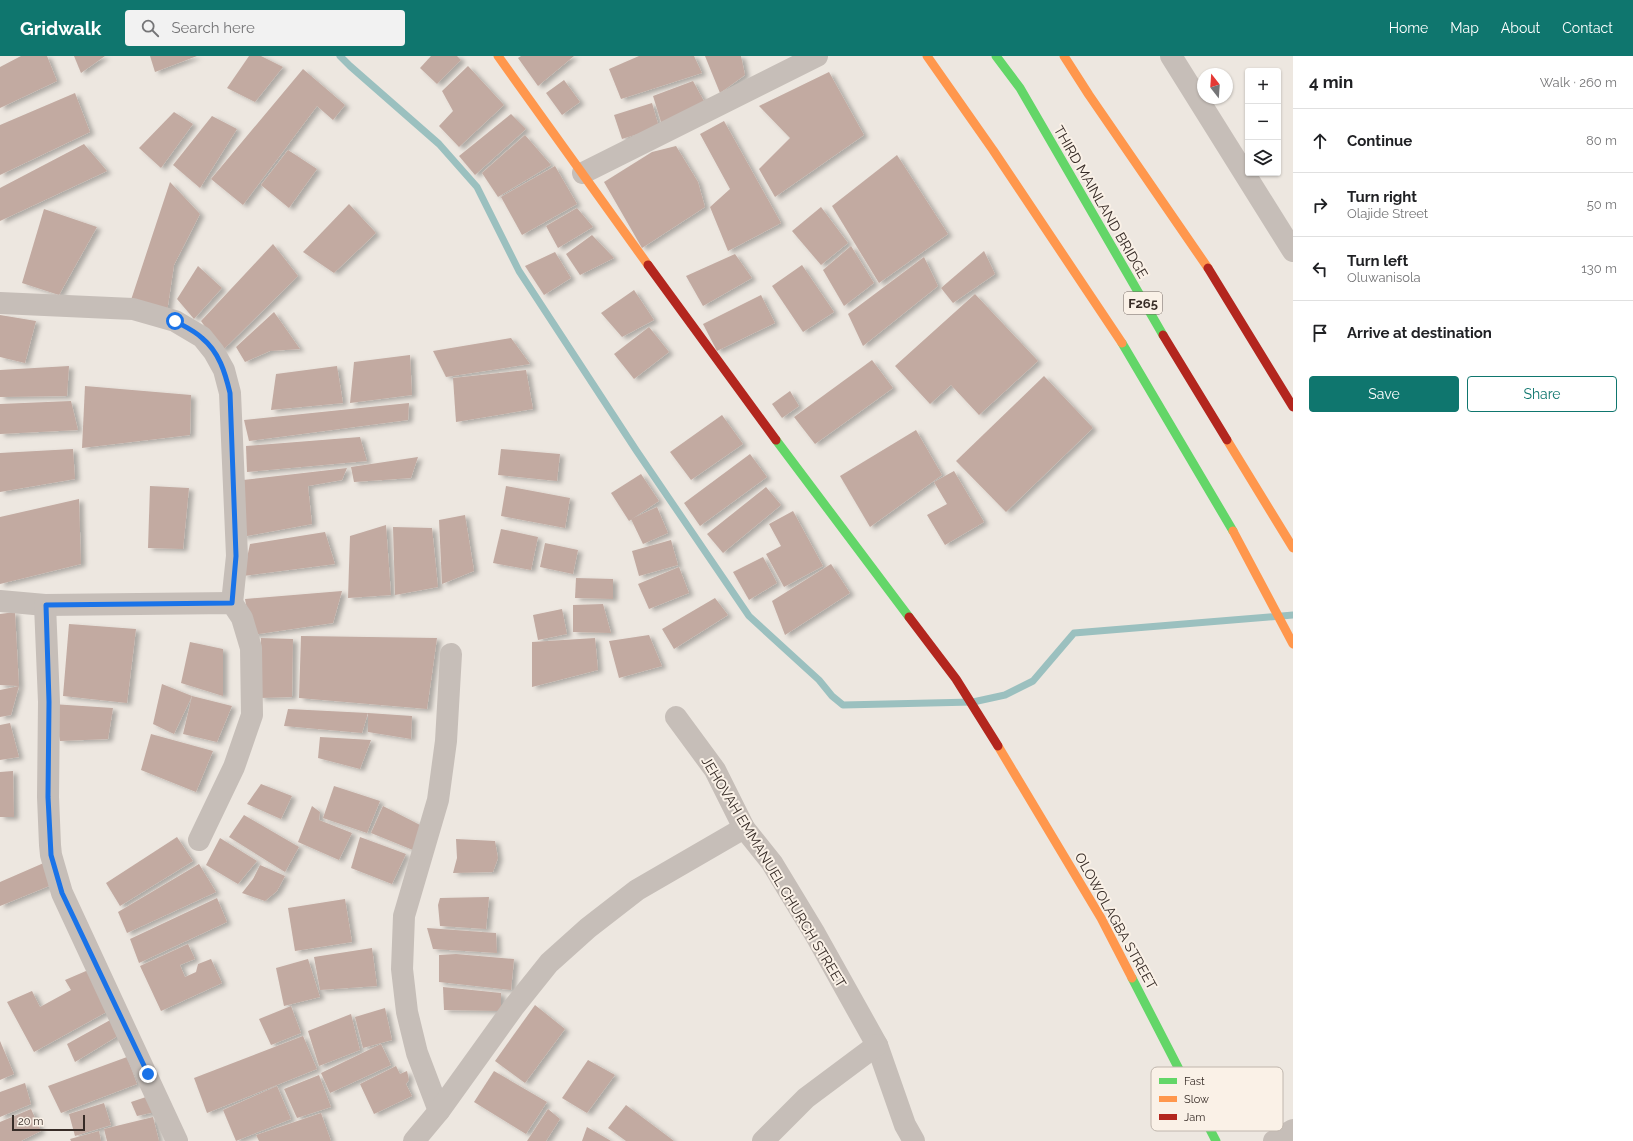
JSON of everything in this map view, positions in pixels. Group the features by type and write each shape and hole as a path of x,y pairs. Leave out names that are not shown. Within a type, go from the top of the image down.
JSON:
{"main road":[{"name":"OLOWOLAGBA STREET","path":"498,56 583,173 675,304 956,679 982,719 1101,918 1178,1067"},
{"path":"927,56 994,150 1132,357 1224,512 1293,644"},
{"name":"THIRD MAINLAND BRIDGE","path":"996,56 1020,88 1163,336 1293,548"},
{"path":"1064,56 1089,95 1204,261 1293,406"},
{"name":"OLOWOLAGBA STREET","path":"1211,1131 1216,1141"}],"street":[{"path":"583,173 817,56"},
{"path":"1171,56 1293,251"},
{"path":"0,303 133,309 175,321 202,337 214,352 224,370 230,393 236,556 232,603 242,618 252,648 252,715 234,767 198,840"},
{"path":"0,601 46,605 232,603"},
{"path":"46,605 49,702 48,797 51,855 62,893 178,1141"},
{"path":"439,1111 417,1052 407,1012 402,969 404,916 438,800 446,741 451,654"},
{"name":"JEHOVAH EMMANUEL CHURCH STREET","path":"676,717 715,770 744,828 772,863 815,934 877,1045 905,1125 914,1141"},
{"path":"414,1141 439,1111 513,1008 549,963 588,928 637,890 744,828"},
{"path":"763,1141 806,1098 877,1045"},
{"path":"1274,1141 1293,1130"}],"building":[{"path":"21,56 47,56 57,81 0,108 0,67"},
{"path":"74,56 105,56 81,73"},
{"path":"150,56 197,56 155,72"},
{"path":"249,56 261,56 283,67 255,102 227,88"},
{"path":"431,56 457,56 461,60 437,84 420,68"},
{"path":"521,56 574,56 538,86 518,58"},
{"path":"639,56 694,56 702,73 621,99 609,69"},
{"path":"705,56 741,56 745,75 720,93"},
{"path":"468,66 504,105 459,147 439,126 453,111 442,91"},
{"path":"303,69 345,105 333,120 317,106 243,205 211,179"},
{"path":"829,72 864,135 775,197 759,169 790,138 759,106"},
{"path":"564,80 580,102 562,115 546,93"},
{"path":"693,81 706,105 662,125 653,96"},
{"path":"75,93 90,132 0,175 0,125"},
{"path":"652,103 659,127 622,139 614,115"},
{"path":"174,112 193,124 161,168 139,148"},
{"path":"511,114 526,129 475,175 459,156"},
{"path":"212,116 237,129 200,188 173,165"},
{"path":"724,121 781,223 728,251 710,207 730,189 700,134"},
{"path":"525,135 551,165 498,197 482,173"},
{"path":"84,144 107,171 0,221 0,188"},
{"path":"676,146 698,182 705,207 642,248 604,182 652,152"},
{"path":"288,150 317,169 289,208 261,185"},
{"path":"897,155 948,234 879,283 832,206"},
{"path":"555,166 577,204 522,235 501,197"},
{"path":"170,182 200,214 174,265 167,312 131,300"},
{"path":"349,204 376,233 334,273 303,252"},
{"path":"821,207 848,243 821,265 792,231"},
{"path":"577,208 593,227 558,248 546,226"},
{"path":"44,209 97,227 59,295 22,283"},
{"path":"592,235 614,258 580,275 566,254"},
{"path":"273,244 298,276 222,351 201,321"},
{"path":"851,246 874,283 844,306 823,270"},
{"path":"984,251 995,274 953,303 941,288"},
{"path":"555,252 571,278 544,295 525,266"},
{"path":"735,254 752,278 703,306 686,276"},
{"path":"924,257 938,286 863,346 848,314"},
{"path":"802,265 834,312 803,332 772,286"},
{"path":"198,266 222,288 194,319 177,299"},
{"path":"634,290 654,320 622,337 601,313"},
{"path":"975,294 1038,361 979,415 951,385 930,404 895,366"},
{"path":"761,295 775,323 717,351 703,324"},
{"path":"274,312 300,349 270,351 245,362 236,347"},
{"path":"0,315 36,321 25,363 0,357"},
{"path":"649,327 669,352 634,379 614,354"},
{"path":"511,338 530,364 446,377 433,351"},
{"path":"410,355 412,395 350,403 354,362"},
{"path":"872,360 893,388 815,444 794,417"},
{"path":"69,366 67,396 0,397 0,370"},
{"path":"337,366 343,403 271,410 276,374"},
{"path":"526,370 533,409 456,422 453,378"},
{"path":"1044,376 1093,428 1006,512 956,461"},
{"path":"85,386 191,395 190,435 82,448"},
{"path":"790,391 799,406 782,418 772,404"},
{"path":"71,401 78,430 0,434 0,404"},
{"path":"409,403 408,420 249,441 244,420"},
{"path":"722,415 743,444 691,480 670,452"},
{"path":"916,430 942,475 870,527 840,476"},
{"path":"360,437 367,461 247,472 246,446"},
{"path":"73,449 75,479 0,492 0,453"},
{"path":"501,449 560,454 557,481 498,475"},
{"path":"750,454 767,477 700,526 684,503"},
{"path":"418,457 411,478 354,482 351,467"},
{"path":"347,468 342,480 308,486 312,524 242,537 243,480"},
{"path":"954,471 984,522 945,545 927,515 947,504 934,482"},
{"path":"641,474 659,501 629,521 611,493"},
{"path":"150,486 189,488 183,549 148,548"},
{"path":"506,486 570,498 565,528 501,516"},
{"path":"766,487 781,505 723,553 707,534"},
{"path":"79,499 81,564 0,584 0,517"},
{"path":"657,507 668,533 643,544 631,519"},
{"path":"793,511 823,566 784,587 766,554 781,546 769,524"},
{"path":"465,515 474,571 442,584 439,520"},
{"path":"386,525 391,595 348,598 350,536"},
{"path":"393,527 432,528 438,587 395,595"},
{"path":"501,529 538,537 531,570 493,563"},
{"path":"325,532 335,564 243,576 250,544"},
{"path":"671,540 678,565 639,576 632,551"},
{"path":"545,543 578,550 573,574 540,567"},
{"path":"763,557 777,583 749,600 733,572"},
{"path":"831,564 850,593 785,635 772,601"},
{"path":"679,567 689,593 649,609 638,584"},
{"path":"576,578 613,579 613,599 575,598"},
{"path":"342,591 333,623 252,635 245,599"},
{"path":"715,598 728,615 674,649 662,629"},
{"path":"603,604 611,633 573,632 573,605"},
{"path":"562,609 567,634 538,640 533,615"},
{"path":"15,612 19,686 0,685 0,614"},
{"path":"69,624 136,629 127,703 63,696"},
{"path":"649,635 662,666 619,678 609,641"},
{"path":"301,636 437,638 427,709 299,698"},
{"path":"261,638 293,639 292,697 260,698"},
{"path":"595,638 598,670 532,687 532,642"},
{"path":"190,642 223,649 223,696 181,683"},
{"path":"162,684 192,696 174,734 153,724"},
{"path":"19,686 11,715 0,717 0,690"},
{"path":"192,696 232,706 217,742 183,734"},
{"path":"52,704 113,708 108,739 60,741"},
{"path":"288,709 368,713 362,733 284,726"},
{"path":"368,713 412,716 411,739 368,732"},
{"path":"10,723 19,757 0,760 0,725"},
{"path":"151,734 213,751 196,792 141,770"},
{"path":"320,737 371,740 360,769 318,758"},
{"path":"13,771 14,817 0,817 0,772"},
{"path":"261,784 292,796 281,819 247,804"},
{"path":"334,786 380,801 367,833 323,818"},
{"path":"312,806 320,812 319,820 352,833 339,860 298,842"},
{"path":"383,806 422,826 413,850 371,833"},
{"path":"244,815 299,847 285,872 229,837"},
{"path":"177,837 193,861 120,906 106,883"},
{"path":"360,837 406,854 392,884 351,868"},
{"path":"220,838 257,861 238,884 206,865"},
{"path":"456,839 495,841 498,858 493,872 453,873 457,858"},
{"path":"46,862 54,884 0,906 0,882"},
{"path":"199,864 216,892 127,933 118,912"},
{"path":"260,865 285,876 277,891 265,901 242,893 253,879"},
{"path":"489,897 486,929 440,926 438,905 440,898"},
{"path":"217,898 227,922 139,963 130,939"},
{"path":"345,899 352,942 295,951 288,908"},
{"path":"427,928 496,933 497,953 433,949"},
{"path":"188,944 195,959 180,965 185,977 196,972 198,964 211,959 222,983 161,1011 140,966"},
{"path":"372,948 377,986 320,990 314,957"},
{"path":"456,954 514,959 511,990 439,982 439,955"},
{"path":"308,959 320,997 284,1006 276,968"},
{"path":"93,968 112,1009 34,1052 7,1002 32,991 40,1007 71,990 65,980"},
{"path":"443,987 501,993 501,1011 444,1010"},
{"path":"535,1005 565,1029 525,1083 495,1061"},
{"path":"291,1006 301,1033 271,1045 259,1019"},
{"path":"385,1008 392,1040 363,1048 355,1017"},
{"path":"351,1014 360,1050 319,1066 308,1031"},
{"path":"112,1019 121,1034 75,1062 67,1044"},
{"path":"303,1036 317,1069 207,1113 194,1078"},
{"path":"0,1041 14,1074 0,1080"},
{"path":"381,1044 391,1065 330,1093 321,1073"},
{"path":"127,1057 137,1084 61,1113 48,1086"},
{"path":"588,1060 615,1075 587,1113 562,1098"},
{"path":"396,1066 400,1074 407,1071 409,1080 406,1084 412,1096 374,1114 360,1084"},
{"path":"494,1071 547,1102 526,1134 474,1102"},
{"path":"319,1075 331,1107 297,1118 284,1089"},
{"path":"25,1083 31,1104 0,1117 0,1092"},
{"path":"277,1086 291,1119 236,1141 223,1110"},
{"path":"149,1096 155,1112 137,1116 131,1102"},
{"path":"104,1103 111,1125 75,1136 69,1114"},
{"path":"626,1105 674,1141 626,1141 608,1128"},
{"path":"31,1109 41,1131 21,1141 0,1141 0,1122"},
{"path":"548,1109 560,1119 546,1141 527,1141"},
{"path":"321,1113 331,1141 259,1141 256,1135"},
{"path":"153,1117 159,1141 107,1141 104,1129"},
{"path":"587,1127 611,1141 582,1141"},
{"path":"99,1131 101,1141 71,1141 70,1139"}],"waterway":[{"path":"340,56 439,144 477,187 519,271 636,450 749,616 819,680 832,696 843,705 973,702 1005,695 1033,681 1074,633 1293,615"}],"traffic: fast":[{"path":"996,56 1020,88 1163,335"},
{"path":"1122,343 1233,531"},
{"path":"776,440 909,617"},
{"path":"1132,978 1178,1067"},
{"path":"1211,1131 1216,1141"}],"traffic: slow":[{"path":"498,56 648,265"},
{"path":"927,56 993,150 1122,343"},
{"path":"1064,56 1089,95 1208,268"},
{"path":"1227,440 1293,548"},
{"path":"1233,531 1293,644"},
{"path":"998,746 1101,918 1132,978"}],"traffic: jam":[{"path":"648,265 776,440"},
{"path":"1208,268 1293,407"},
{"path":"1163,335 1227,440"},
{"path":"909,617 956,679 998,746"}],"route":[{"path":"148,1074 62,893 51,855 48,797 49,702 46,605 232,603 236,556 230,393 224,370 214,352 202,337 175,321"}]}
